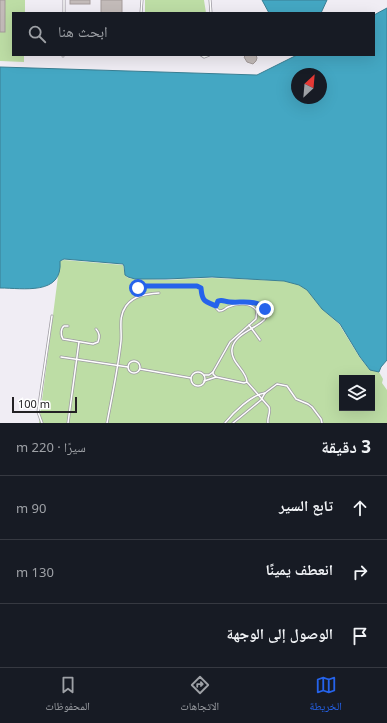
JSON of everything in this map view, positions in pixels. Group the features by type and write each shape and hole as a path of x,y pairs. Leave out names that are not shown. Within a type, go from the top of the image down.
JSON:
{"lane":[{"path":"64,0 64,12"},
{"path":"141,12 142,0"},
{"path":"210,0 211,12"},
{"path":"138,296 138,288 141,286 197,286 201,288 201,295 203,299 216,306 217,310 221,311 238,305 253,306 257,311 255,321 230,342 213,372 209,375 204,375 197,372 194,373 192,378 195,385 201,385 204,381 216,377 244,383 247,382"},
{"path":"108,423 121,342 120,325 122,314 126,305 138,296 159,293"},
{"path":"216,306 216,302 220,300 228,302 254,303 265,309 266,317 236,340 232,348 233,358 247,382 254,388 269,410 267,419 268,423"},
{"path":"42,423 38,412 52,316"},
{"path":"249,325 260,340"},
{"path":"68,326 63,327 61,335 62,338 93,344 97,343 99,340 100,334 96,329"},
{"path":"68,423 79,342"},
{"path":"61,357 128,367"},
{"path":"128,367 130,362 136,361 139,364 140,370"},
{"path":"128,367 129,371 132,373 140,370 192,378"},
{"path":"213,372 214,376 216,377"},
{"path":"204,375 204,381"},
{"path":"225,423 237,411 258,395 265,393 277,384 287,386 296,399 312,407 321,419 322,423"},
{"path":"233,423 261,400 265,393"}],"green space":[{"path":"0,0 25,0 25,12 12,12 12,56 24,56 24,62 0,61"},
{"path":"145,0 204,0 206,12 145,12"},
{"path":"64,260 123,265 125,275 128,278 135,279 166,280 212,278 284,281 299,285 307,290 322,309 339,324 360,358 370,370 379,372 383,379 382,383 387,390 387,423 39,423 60,261"}],"water":[{"path":"262,0 327,0 321,12 268,12"},
{"path":"387,8 387,360 379,372 370,370 360,357 340,324 322,309 307,290 299,285 284,281 212,277 135,279 125,275 123,264 64,259 60,261 59,272 55,280 48,285 30,289 0,288 0,67 257,75 295,56 375,56 375,14"}],"building":[{"path":"0,0 5,0 5,32 0,32"},
{"path":"70,0 90,0 90,4 70,4"},
{"path":"101,0 122,0 122,12 101,12"},
{"path":"256,56 257,58 253,64 247,62 244,57"}],"route":[{"path":"138,288 139,286 199,286 201,288 201,295 203,299 216,306 216,302 222,300 228,302 247,302 259,304 265,309"}]}
